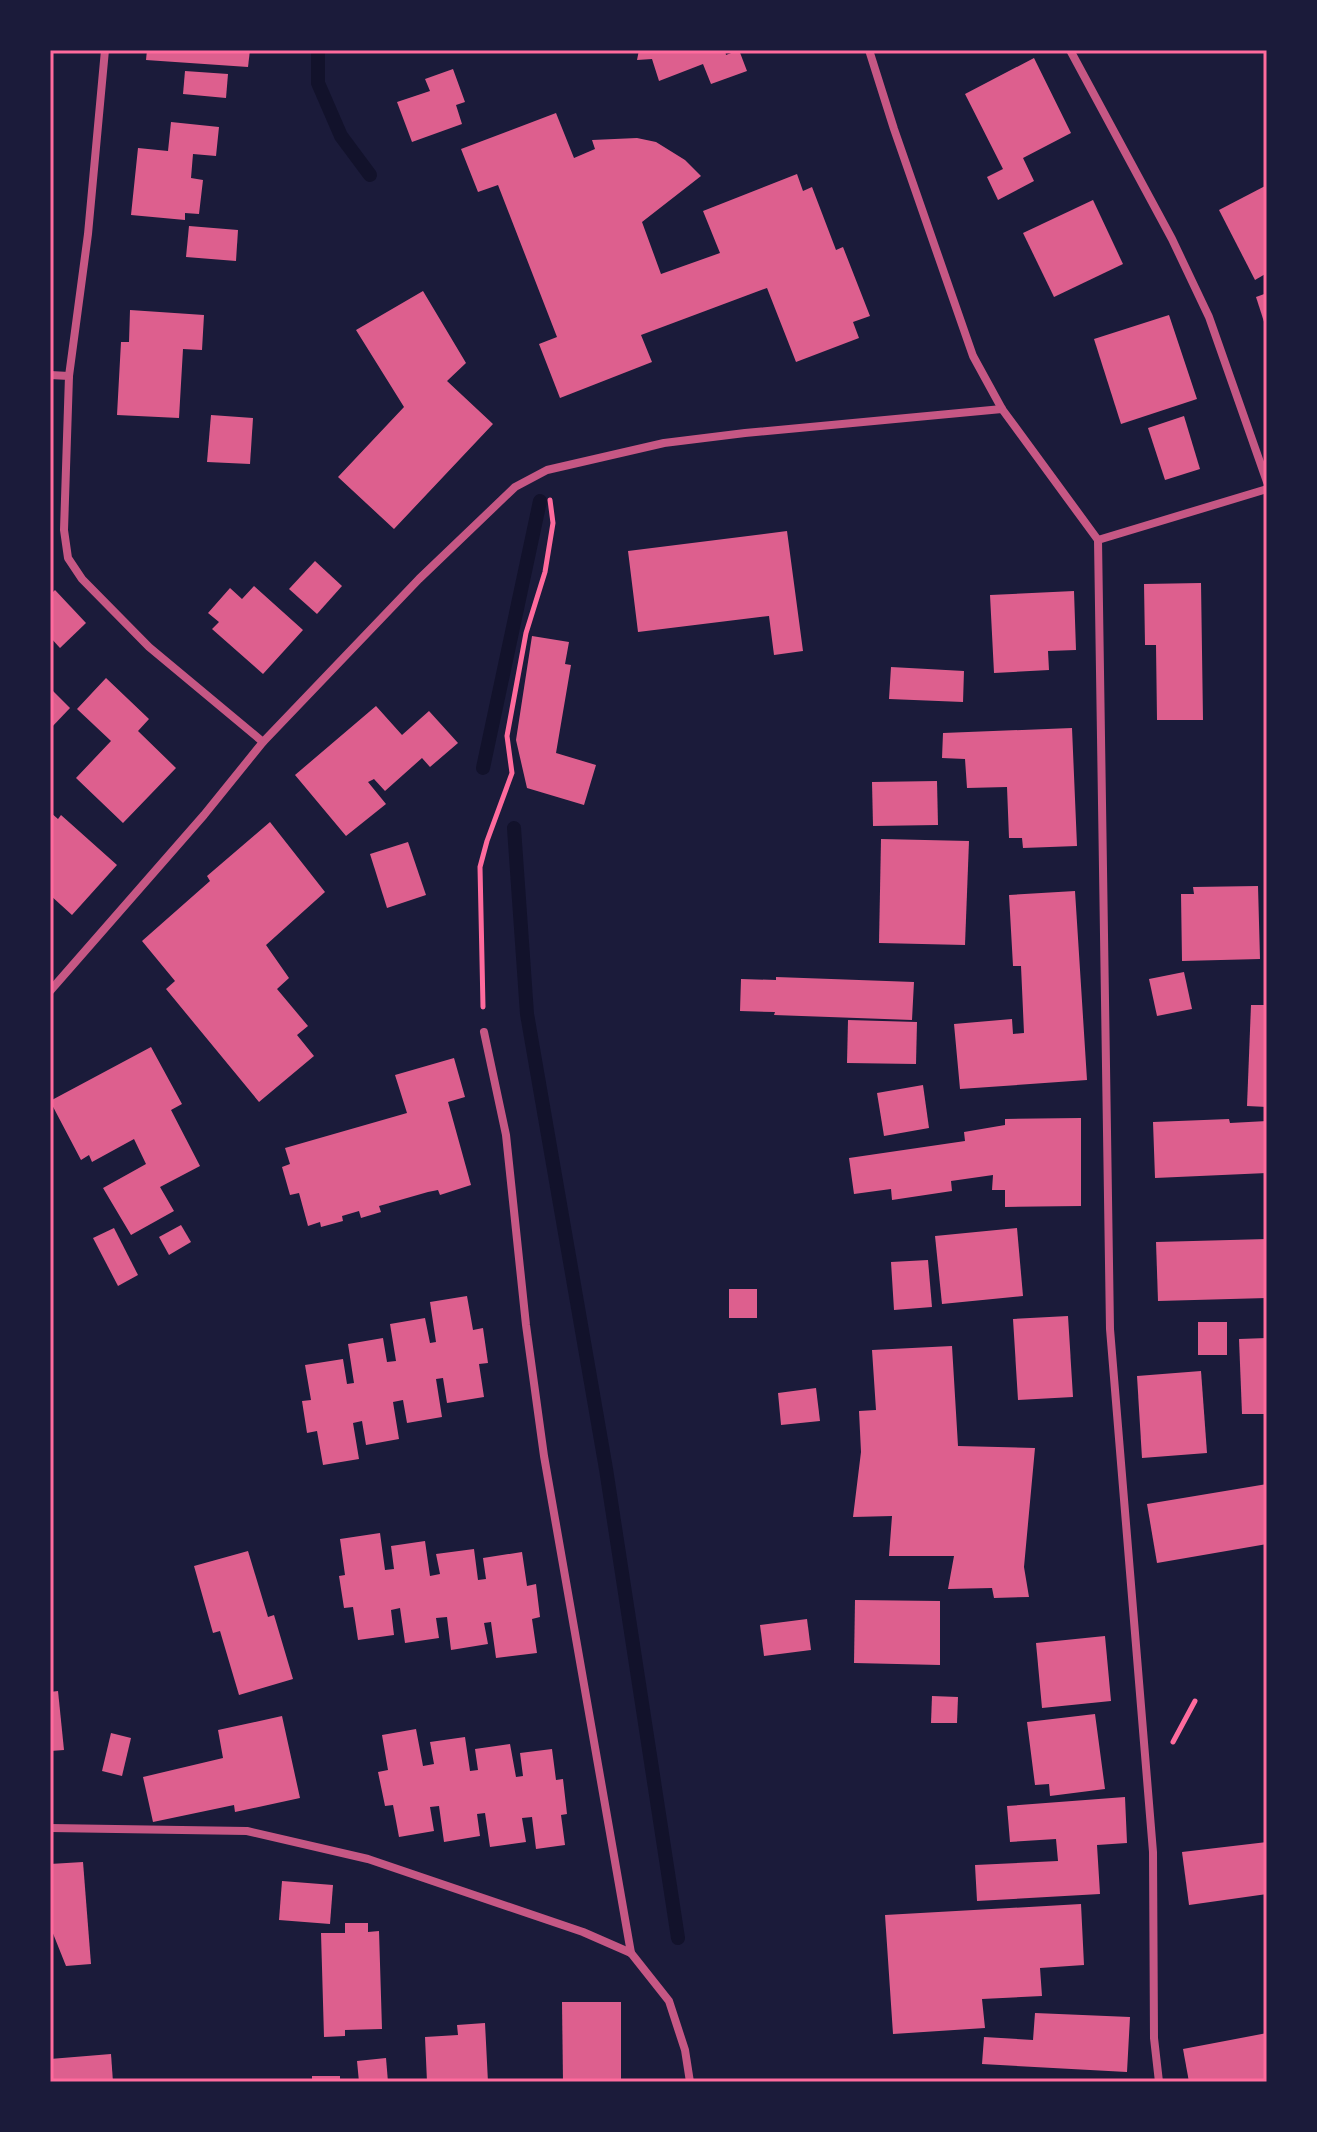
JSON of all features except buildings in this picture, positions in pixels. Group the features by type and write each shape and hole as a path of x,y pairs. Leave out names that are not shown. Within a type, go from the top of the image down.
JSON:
{"street":[{"path":"105,50 88,234 69,376 64,530 68,558 82,579 149,647 263,742"},
{"path":"869,50 973,356 1002,409 1098,540 1110,1329 1153,1852 1154,2038 1159,2082"},
{"path":"1070,50 1172,239 1209,317 1267,482"},
{"path":"50,375 69,376"},
{"path":"50,991 204,815 263,742 419,579 515,487 547,470 664,443 1002,409"},
{"path":"1098,540 1267,489"},
{"path":"484,1032 506,1135 526,1325 544,1456 631,1953"},
{"path":"50,1828 247,1831 368,1859 583,1932 631,1953 669,2001 685,2050 690,2082"}],"path":[{"path":"484,1032 480,867 512,773 507,736 526,633 545,572 553,523 547,470"}],"waterway":[{"path":"318,50 318,83 341,136 370,175"},
{"path":"483,768 540,501"},
{"path":"514,828 527,1014 606,1469 678,1938"}]}
